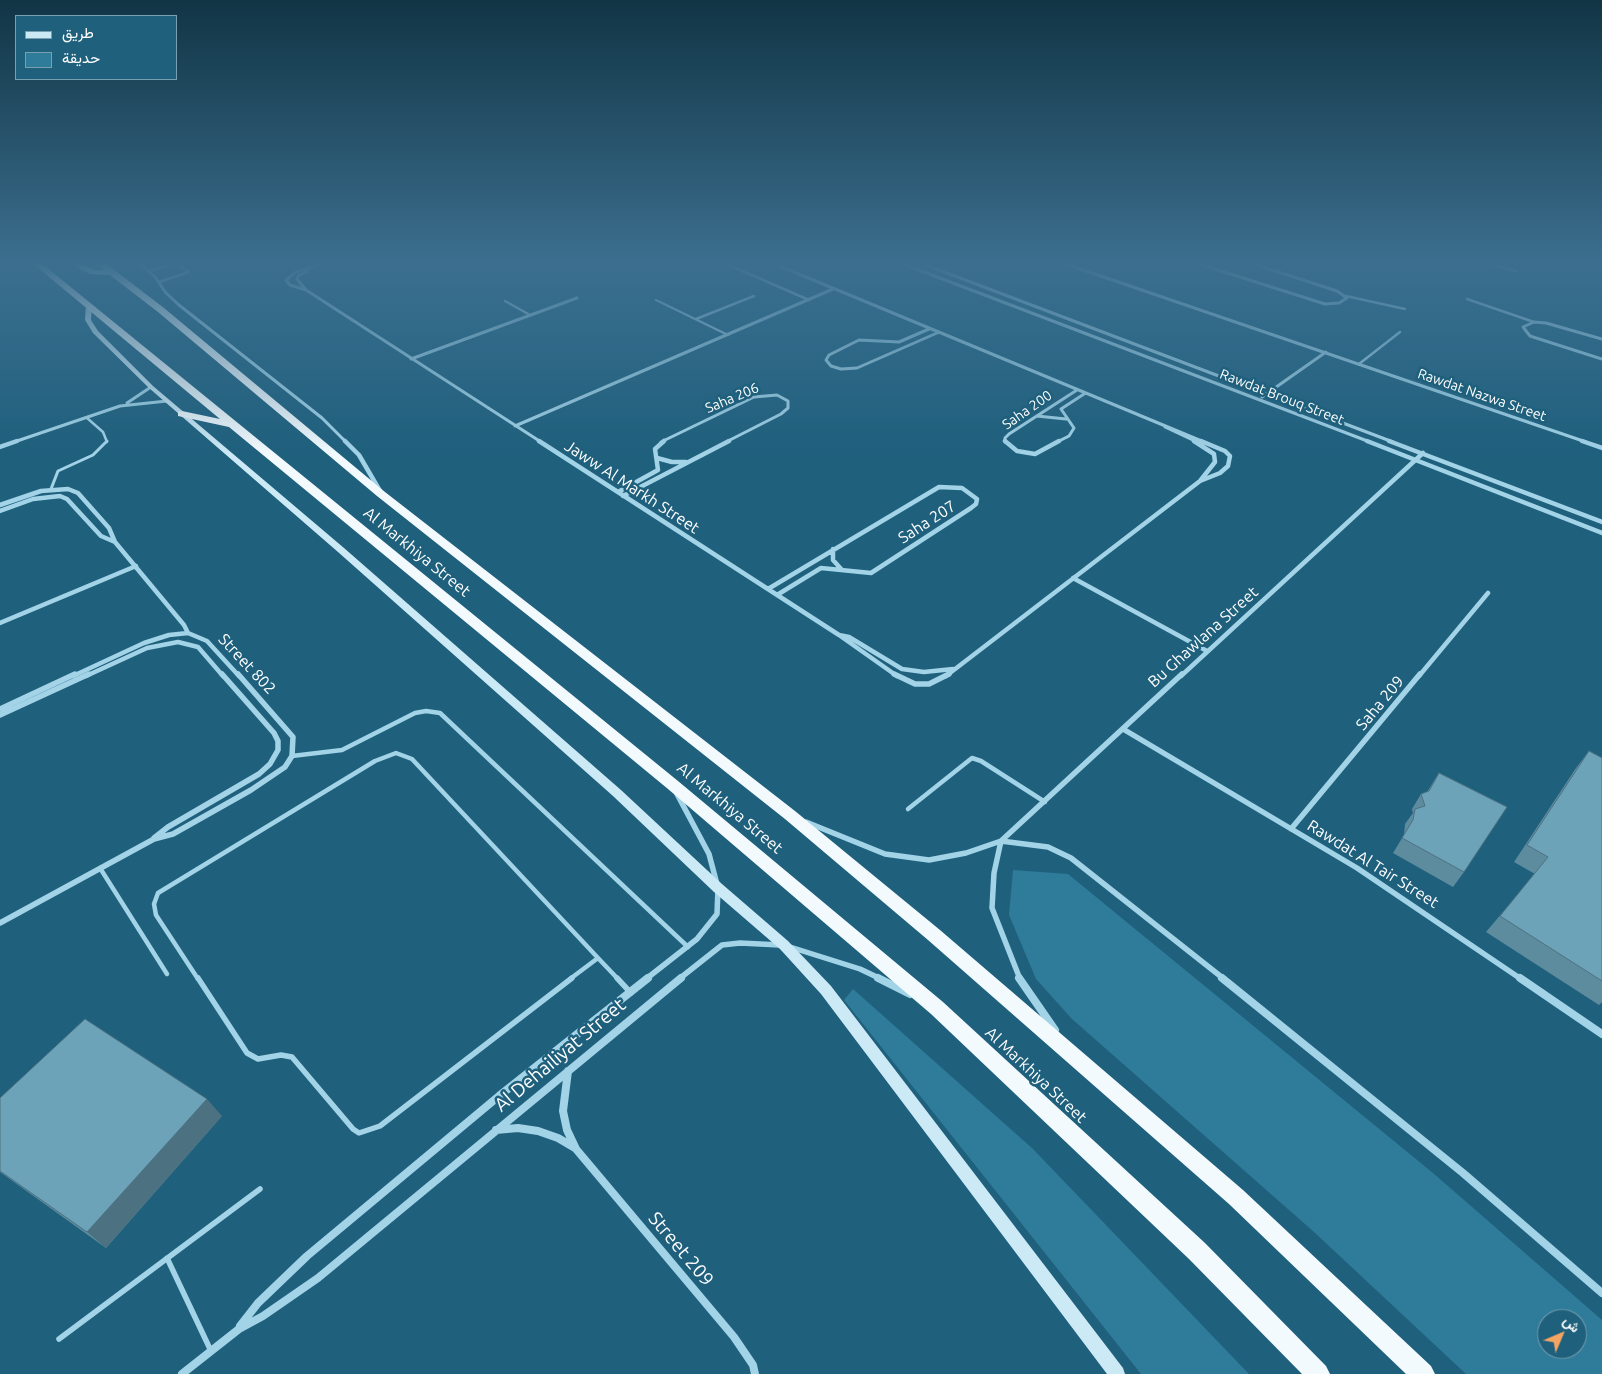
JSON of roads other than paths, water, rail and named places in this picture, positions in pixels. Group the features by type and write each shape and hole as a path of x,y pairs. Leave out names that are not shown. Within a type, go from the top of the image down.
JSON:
{"highway":[{"name":"Al Markhiya Street","path":"114,326 231,425 673,785 937,1008 1197,1252 1318,1374"},
{"name":"Al Markhiya Street","path":"179,326 381,494 790,815 1068,1050 1236,1197 1423,1374"},
{"path":"182,414 231,425"}],"main road":[{"path":"92,326 95,332 151,387 341,550 617,793 718,888 784,945 826,990 1117,1374"}],"street":[{"name":"Al Markhiya Street","path":"206,326 322,418 358,455 374,478 381,494"},
{"name":"Jaww Al Markh Street","path":"361,326 839,635 852,646 907,681 929,684 953,672 953,669 1200,481 1215,462 1214,454 1204,446 1164,427"},
{"path":"411,359 500,326"},
{"path":"515,426 749,326"},
{"name":"Jaww Al Markh Street","path":"922,326 1225,451 1230,456 1228,466 1220,473 1200,481"},
{"name":"Rawdat Brouq Street","path":"1065,326 1602,533"},
{"name":"Rawdat Brouq Street","path":"1085,326 1602,522"},
{"name":"Rawdat Nazwa Street","path":"1250,326 1602,448"},
{"path":"1524,326 1522,327 1524,331 1530,336 1602,359"},
{"path":"1558,326 1602,339"},
{"path":"929,329 905,340 885,341 870,338 859,340 829,355 826,360 835,368 851,369 937,332"},
{"path":"885,341 891,346 891,353"},
{"path":"1258,400 1326,352"},
{"path":"120,406 151,387"},
{"name":"Saha 200","path":"1077,390 1005,438 1005,442 1010,447 1027,454 1041,452 1072,432 1074,428 1061,412 1062,406 1084,394"},
{"name":"Saha 206","path":"618,492 655,473 659,466 654,449 660,442 754,398 769,395 784,398 788,401 788,408 781,414 623,496"},
{"path":"0,447 120,406 167,401"},
{"path":"1037,416 1066,419"},
{"name":"Bu Ghawlana Street","path":"790,815 848,841 885,854 929,860 958,856 1001,840 1045,802 1123,728 1423,454"},
{"path":"657,458 672,462 690,462"},
{"name":"Saha 207","path":"768,589 939,487 962,488 974,494 977,499 976,504 971,508 872,573 865,574 826,568 816,570 777,595"},
{"path":"0,505 51,489 68,489 78,493 109,528 115,542 184,625 188,633 169,635 144,644 0,709"},
{"path":"0,510 42,497 60,496 67,499 102,536 115,542"},
{"path":"833,549 833,560 842,570"},
{"path":"0,623 136,566"},
{"path":"1072,578 1207,651"},
{"name":"Saha 209","path":"1291,828 1488,593"},
{"name":"Street 802","path":"0,922 154,839 173,834 251,790 285,767 292,756 293,737 287,728 208,641 188,633"},
{"name":"Jaww Al Markh Street","path":"839,635 849,637 902,669 924,672 953,669"},
{"name":"Street 802","path":"0,715 147,648 178,642 198,647 274,733 278,741 278,750 270,764 259,774 168,826 154,839"},
{"name":"Rawdat Al Tair Street","path":"1123,728 1357,868 1602,1034"},
{"name":"Al Dehailiyat Street","path":"182,1374 238,1328 258,1303 307,1256 499,1096 688,947 710,926 718,914 718,888 709,854 673,785"},
{"path":"1068,1050 1017,975 992,908 994,873 1001,840 1048,847 1072,858 1462,1172 1602,1293"},
{"name":"Al Dehailiyat Street","path":"238,1328 263,1316 318,1278 722,946 740,943 784,945 860,970 937,1008"},
{"name":"Street 209","path":"568,1071 563,1111 567,1130 576,1148 734,1336 753,1365 755,1374"},
{"name":"Street 209","path":"496,1130 518,1128 538,1131 558,1138 576,1148"}],"lane":[{"path":"710,326 728,335"},
{"path":"1359,364 1400,332"},
{"path":"51,489 58,471 100,451 107,442 103,432 87,418"},
{"path":"292,756 322,754 342,750 415,713 433,711 440,713 688,947"},
{"path":"598,958 380,1126 359,1133 353,1129 292,1057 281,1055 258,1059 247,1054 156,915 154,904 158,893 167,886 375,761 396,753 406,755 412,759 631,993"},
{"path":"908,809 972,758 981,760 1045,802"},
{"path":"100,868 167,974"},
{"path":"59,1339 260,1189"},
{"path":"167,1258 211,1350"}]}
